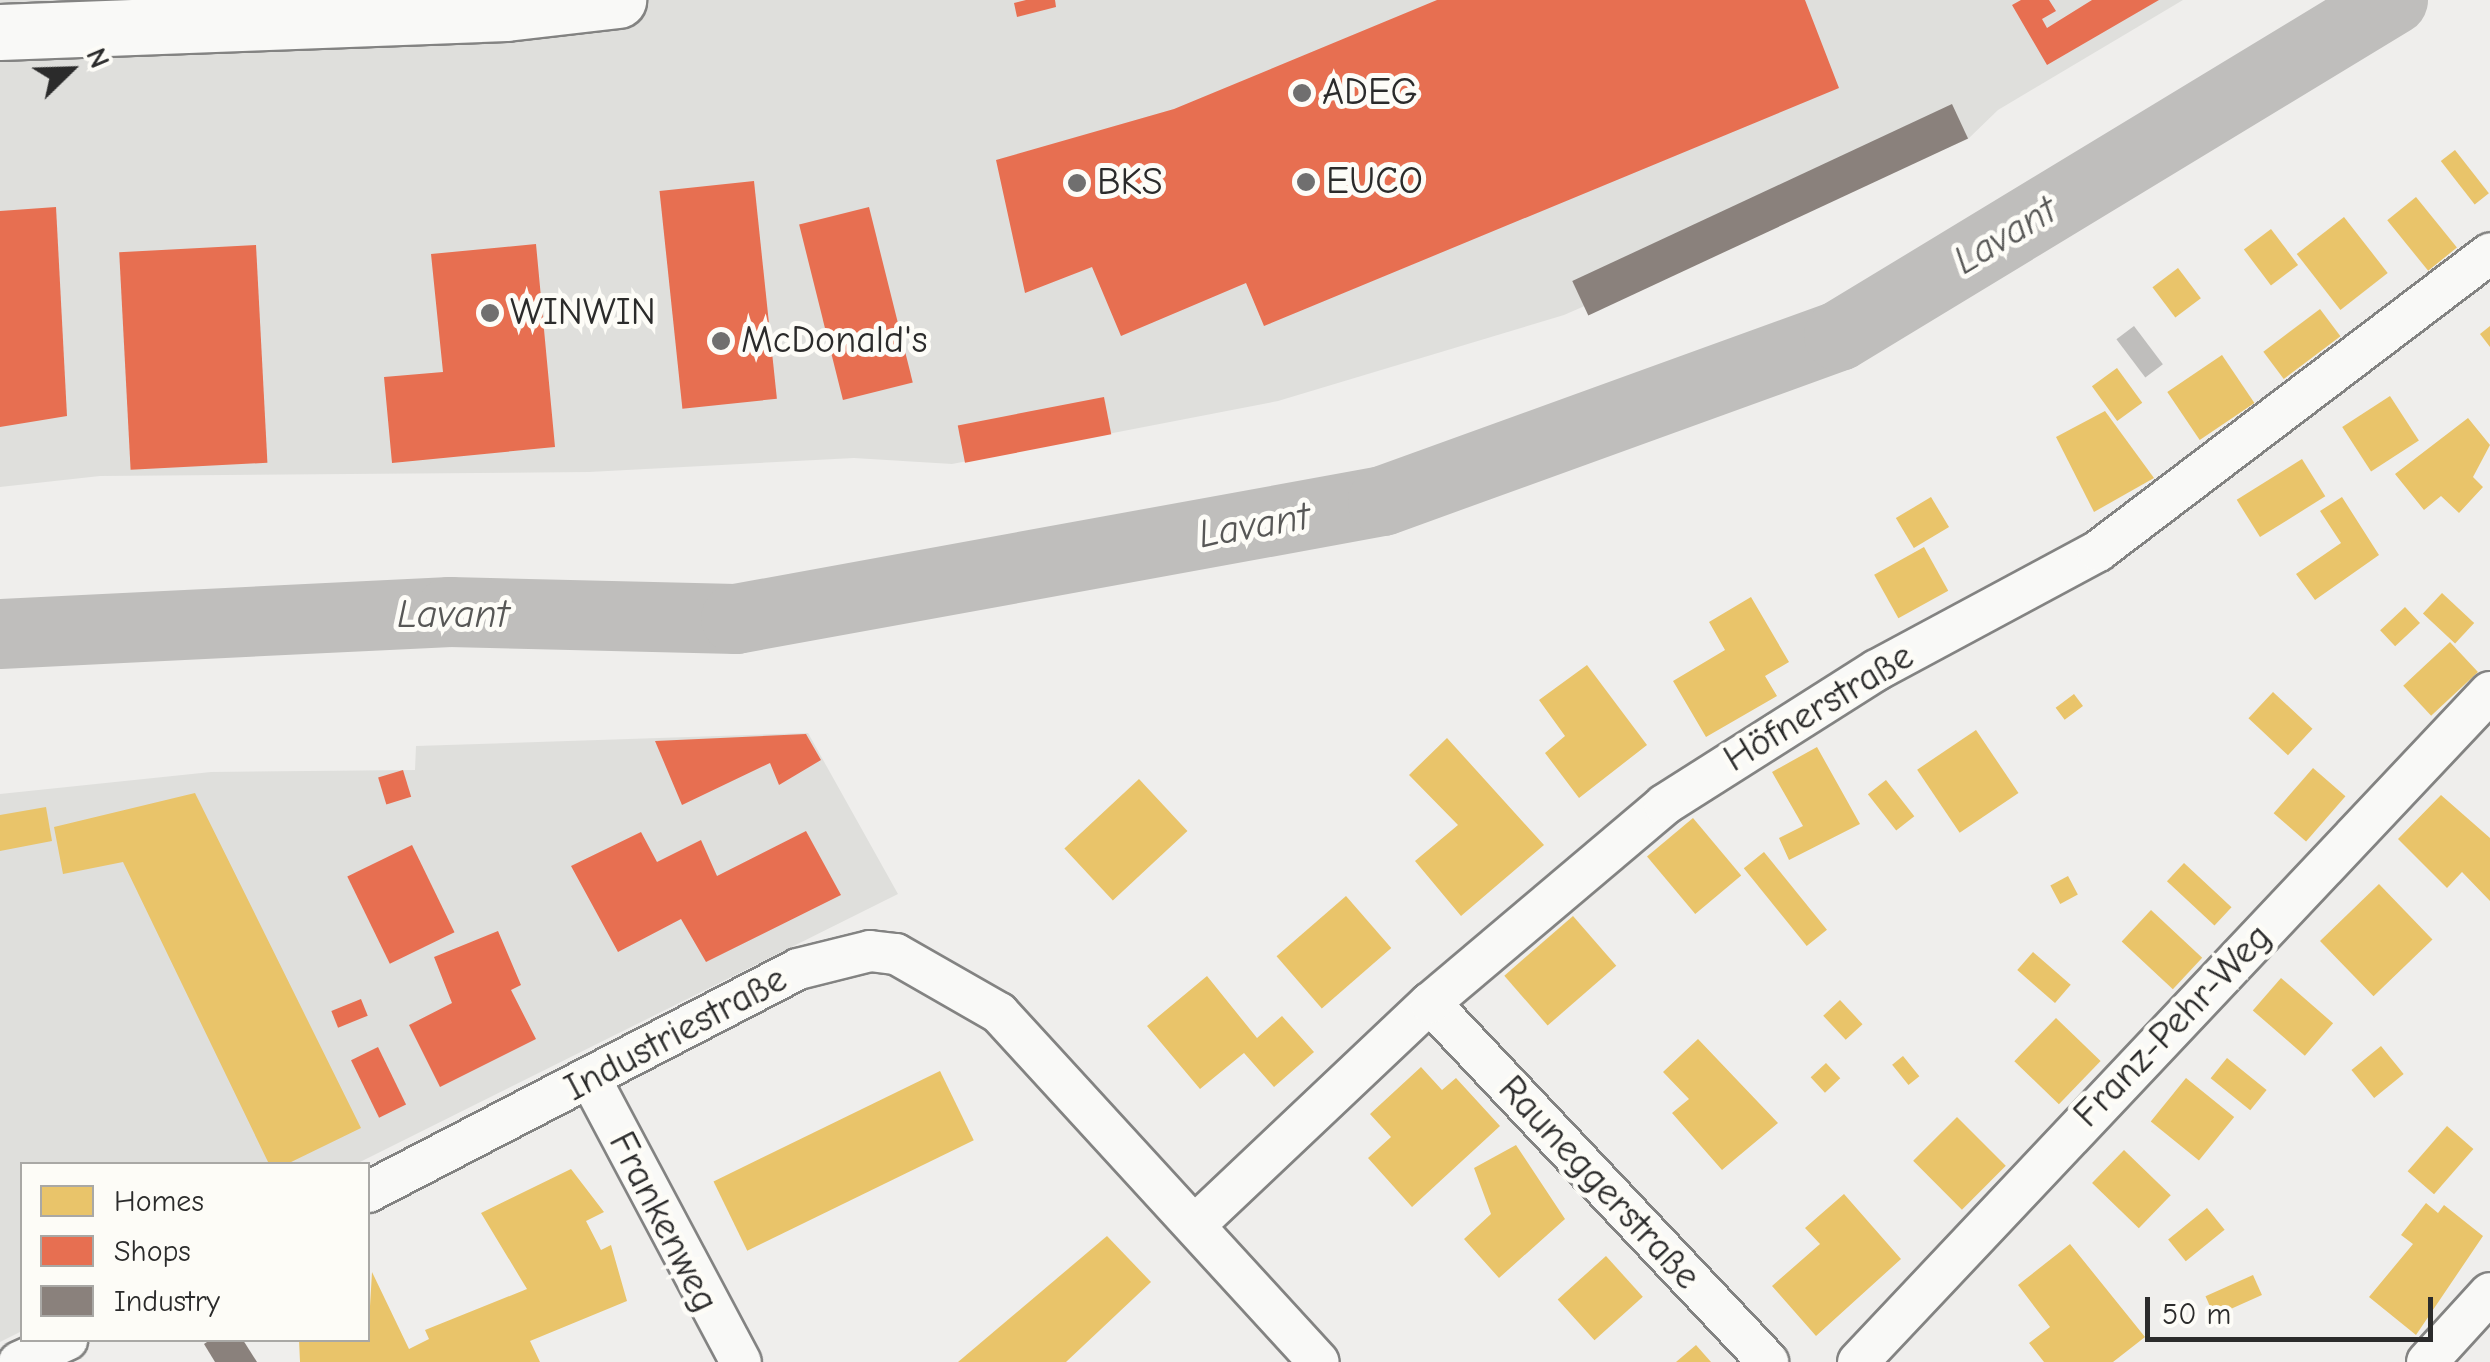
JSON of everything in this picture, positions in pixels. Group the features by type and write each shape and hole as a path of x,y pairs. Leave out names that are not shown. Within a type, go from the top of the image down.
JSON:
{"main road":[{"path":"0,32 506,13 618,0"}],"street":[{"name":"Höfnerstraße","path":"1195,1225 1430,1003 1664,806 1878,670 2098,551 2490,253"},
{"name":"Franz-Pehr-Weg","path":"1858,1362 2490,692"},
{"name":"Industriestraße","path":"370,1191 591,1080 798,969 870,951 896,954 999,1013 1318,1362"},
{"name":"Rauneggerstraße","path":"1430,1003 1768,1362"},
{"name":"Frankenweg","path":"591,1080 740,1362"},
{"path":"2427,1362 2490,1293"},
{"path":"19,1362 63,1342"}],"shaded area":[{"path":"0,0 2183,0 1998,110 1968,139 1564,315 1278,401 952,464 854,458 589,472 100,476 0,487"},
{"path":"2134,326 2163,364 2145,378 2116,339"},
{"path":"808,733 898,894 360,1162 20,1162 20,1332 0,1342 0,794 211,772 415,770 416,746"}],"building: Homes":[{"path":"2455,150 2489,193 2475,204 2441,161"},
{"path":"2416,197 2457,248 2428,271 2387,220"},
{"path":"2344,217 2388,273 2340,310 2297,254"},
{"path":"2271,229 2298,265 2271,285 2244,249"},
{"path":"2178,268 2201,298 2175,318 2152,287"},
{"path":"2320,309 2340,336 2284,379 2263,352"},
{"path":"2490,326 2490,347 2480,334"},
{"path":"2222,355 2254,403 2200,440 2167,392"},
{"path":"2117,368 2142,403 2117,421 2092,386"},
{"path":"2390,396 2419,440 2371,471 2342,427"},
{"path":"2105,411 2154,478 2094,512 2056,437"},
{"path":"2468,418 2490,445 2473,477 2483,487 2459,513 2441,496 2424,510 2395,474"},
{"path":"2302,459 2325,496 2260,537 2237,500"},
{"path":"1931,497 1949,527 1914,548 1896,518"},
{"path":"2342,497 2379,555 2315,600 2296,574 2341,543 2320,511"},
{"path":"1924,547 1948,591 1898,618 1874,575"},
{"path":"2442,593 2474,623 2455,643 2423,613"},
{"path":"1751,597 1789,662 1765,676 1777,696 1706,737 1673,681 1725,650 1709,622"},
{"path":"2405,607 2420,623 2395,646 2380,630"},
{"path":"2450,642 2478,672 2431,716 2403,686"},
{"path":"1587,665 1647,745 1579,798 1545,753 1565,736 1539,700"},
{"path":"2273,692 2312,729 2288,755 2248,718"},
{"path":"2074,694 2083,706 2065,720 2056,708"},
{"path":"1976,730 2018,793 1960,833 1917,770"},
{"path":"1447,738 1544,845 1461,916 1415,861 1458,825 1409,775"},
{"path":"1817,747 1860,824 1789,860 1779,838 1803,826 1772,772"},
{"path":"2313,768 2345,796 2306,841 2274,813"},
{"path":"1139,779 1187,831 1113,900 1064,849"},
{"path":"1886,780 1914,816 1896,830 1868,794"},
{"path":"195,793 361,1128 291,1162 268,1162 123,862 63,874 54,827"},
{"path":"2441,795 2490,838 2490,901 2462,872 2447,888 2398,839"},
{"path":"46,807 52,841 0,851 0,815"},
{"path":"1693,818 1741,875 1695,914 1647,857"},
{"path":"1764,852 1827,930 1807,946 1744,868"},
{"path":"2184,863 2232,907 2214,926 2167,881"},
{"path":"2068,876 2078,895 2060,904 2050,885"},
{"path":"2379,884 2432,939 2374,996 2320,941"},
{"path":"1346,896 1391,948 1322,1008 1277,956"},
{"path":"2151,910 2202,958 2173,989 2122,941"},
{"path":"1573,916 1616,966 1548,1026 1504,976"},
{"path":"2033,952 2071,985 2055,1003 2017,970"},
{"path":"1207,976 1257,1038 1282,1016 1314,1052 1274,1087 1244,1053 1200,1089 1147,1026"},
{"path":"2281,978 2333,1023 2305,1056 2253,1010"},
{"path":"1840,1000 1863,1024 1846,1040 1823,1016"},
{"path":"2056,1018 2101,1061 2059,1104 2014,1061"},
{"path":"1698,1039 1778,1123 1722,1170 1672,1113 1689,1099 1663,1072"},
{"path":"2381,1046 2404,1074 2374,1098 2351,1070"},
{"path":"1903,1056 1919,1076 1908,1085 1892,1065"},
{"path":"2227,1058 2267,1090 2250,1110 2211,1078"},
{"path":"1826,1063 1840,1078 1825,1093 1811,1077"},
{"path":"1421,1067 1442,1090 1456,1078 1500,1126 1412,1207 1368,1158 1391,1137 1370,1114"},
{"path":"940,1071 974,1140 747,1251 714,1181"},
{"path":"2186,1078 2234,1117 2199,1161 2151,1122"},
{"path":"1957,1117 2006,1166 1962,1210 1913,1161"},
{"path":"2447,1126 2473,1149 2434,1194 2408,1171"},
{"path":"1516,1145 1565,1219 1499,1278 1464,1239 1491,1214 1474,1168"},
{"path":"2124,1150 2171,1195 2139,1228 2092,1183"},
{"path":"571,1169 604,1212 586,1221 601,1250 611,1245 627,1301 530,1341 540,1362 300,1362 299,1342 370,1342 372,1272 409,1349 429,1339 425,1330 527,1289 481,1213"},
{"path":"1844,1194 1901,1259 1816,1336 1772,1286 1820,1244 1805,1228"},
{"path":"2426,1203 2438,1213 2444,1205 2483,1236 2416,1335 2369,1297 2413,1244 2401,1235"},
{"path":"2207,1208 2225,1230 2186,1261 2168,1239"},
{"path":"1107,1236 1151,1282 1066,1362 958,1362"},
{"path":"2070,1244 2145,1337 2113,1362 2044,1362 2029,1343 2050,1327 2018,1285"},
{"path":"1606,1256 1643,1297 1594,1340 1558,1299"},
{"path":"2253,1275 2262,1295 2214,1316 2205,1296"},
{"path":"1696,1345 1711,1362 1676,1362"}],"building: Shops":[{"path":"1055,0 1056,7 1017,17 1014,3"},
{"name":"EUCO","path":"1437,0 1805,0 1839,88 1264,326 1246,283 1121,336 1092,267 1025,293 996,160 1174,109"},
{"path":"2021,0 2049,0 2056,11 2042,19 2047,28 2092,0 2159,0 2047,65 2012,5"},
{"name":"McDonald's","path":"754,181 777,399 682,409 660,191"},
{"path":"56,207 67,416 0,427 0,211"},
{"path":"869,207 913,383 843,400 799,224"},
{"name":"WINWIN","path":"536,244 555,447 392,463 384,377 443,372 431,254"},
{"path":"256,245 267,463 131,470 119,252"},
{"path":"1104,397 1111,434 965,463 958,425"},
{"path":"806,734 821,760 779,785 770,763 682,805 655,741"},
{"path":"403,770 411,797 386,804 378,778"},
{"path":"806,831 841,895 706,962 681,919 618,952 571,866 641,832 657,862 701,840 717,876"},
{"path":"412,845 455,932 390,964 347,877"},
{"path":"498,931 521,985 511,990 536,1039 440,1087 409,1025 452,1003 434,957"},
{"path":"361,999 368,1016 338,1028 331,1011"},
{"path":"378,1047 406,1105 379,1118 351,1060"}],"building: Industry":[{"path":"1952,104 1968,138 1588,316 1572,281"},
{"path":"244,1342 257,1362 215,1362 204,1344"}],"waterway":[{"name":"Lavant","path":"0,634 450,612 736,619 1383,501 1839,336 2393,0"}],"place":[{"name":"ADEG","path":"1302,93"},
{"name":"EUCO","path":"1306,182"},
{"name":"BKS","path":"1077,183"},
{"name":"WINWIN","path":"490,313"},
{"name":"McDonald's","path":"721,341"}]}
